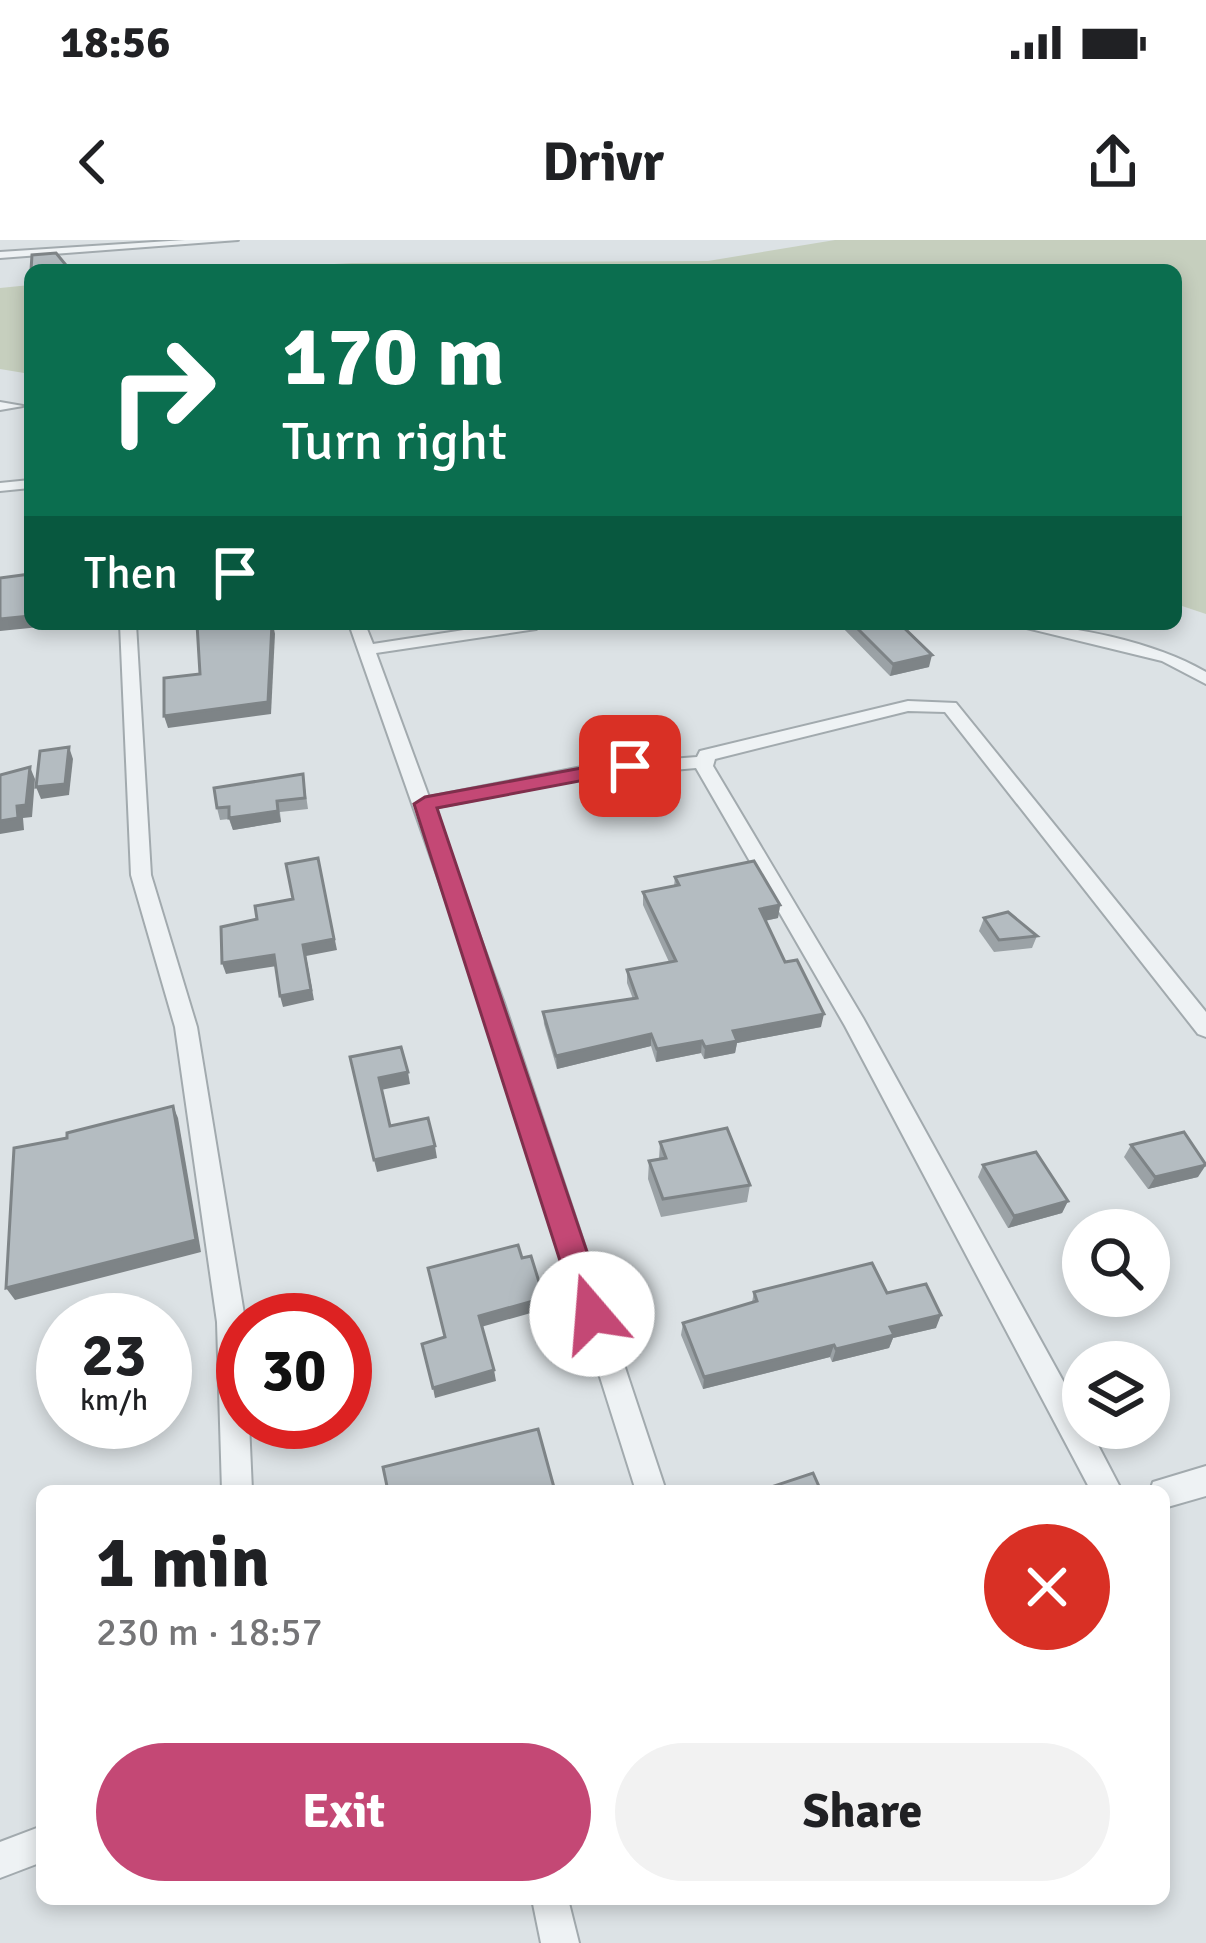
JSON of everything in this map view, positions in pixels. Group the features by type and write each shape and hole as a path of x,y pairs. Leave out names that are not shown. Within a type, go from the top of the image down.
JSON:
{"street":[{"path":"0,255 233,240"},
{"path":"0,406 17,406"},
{"path":"128,630 141,875 186,1027 231,1322 238,1485"},
{"path":"359,630 425,804 649,1485"},
{"path":"364,650 496,630"},
{"path":"1045,630 1168,657 1206,679"},
{"path":"1104,1485 855,1024 705,762 707,755 908,706 950,707 1206,1028"},
{"path":"425,804 592,771 705,762"},
{"path":"1170,1491 1206,1481"},
{"path":"0,1860 36,1846"},
{"path":"551,1905 560,1943"}],"green space":[{"path":"835,240 1206,240 1206,614 1182,606 1182,264 335,264 708,261"},
{"path":"24,286 24,373 0,369 0,288"}],"building":[{"path":"56,253 65,264 31,264 32,255"},
{"path":"24,575 24,617 0,619 0,578"},
{"path":"197,630 272,630 268,702 164,716 164,678 200,674"},
{"path":"859,630 906,630 932,655 893,664"},
{"path":"69,747 65,784 36,787 40,751"},
{"path":"30,767 26,805 17,806 18,818 0,821 0,775"},
{"path":"303,774 305,798 277,801 278,811 229,818 229,807 217,808 214,788"},
{"path":"318,858 334,939 303,945 311,990 280,996 274,955 222,963 221,927 257,919 255,906 293,899 286,864"},
{"path":"754,861 780,905 760,909 785,962 797,960 824,1014 733,1031 737,1041 705,1047 702,1041 657,1049 651,1034 556,1056 543,1012 637,998 627,970 676,961 643,892 679,885 675,877"},
{"path":"1008,912 1037,936 999,940 984,918"},
{"path":"401,1047 408,1072 379,1078 390,1126 428,1118 435,1146 374,1160 350,1057"},
{"path":"173,1106 196,1240 6,1288 14,1148 67,1138 67,1133"},
{"path":"727,1128 750,1185 663,1199 649,1161 666,1158 660,1142"},
{"path":"1184,1132 1206,1165 1155,1177 1131,1145"},
{"path":"1036,1152 1068,1201 1014,1216 983,1165"},
{"path":"518,1245 522,1258 531,1256 544,1298 479,1316 494,1370 433,1388 422,1344 445,1337 428,1268"},
{"path":"872,1263 887,1293 926,1284 941,1315 890,1327 894,1335 704,1377 683,1323 757,1301 754,1292"},
{"path":"538,1429 553,1485 387,1485 383,1467"},
{"path":"813,1473 818,1485 777,1485"}],"route":[{"path":"592,1314 425,804 630,766"}]}
